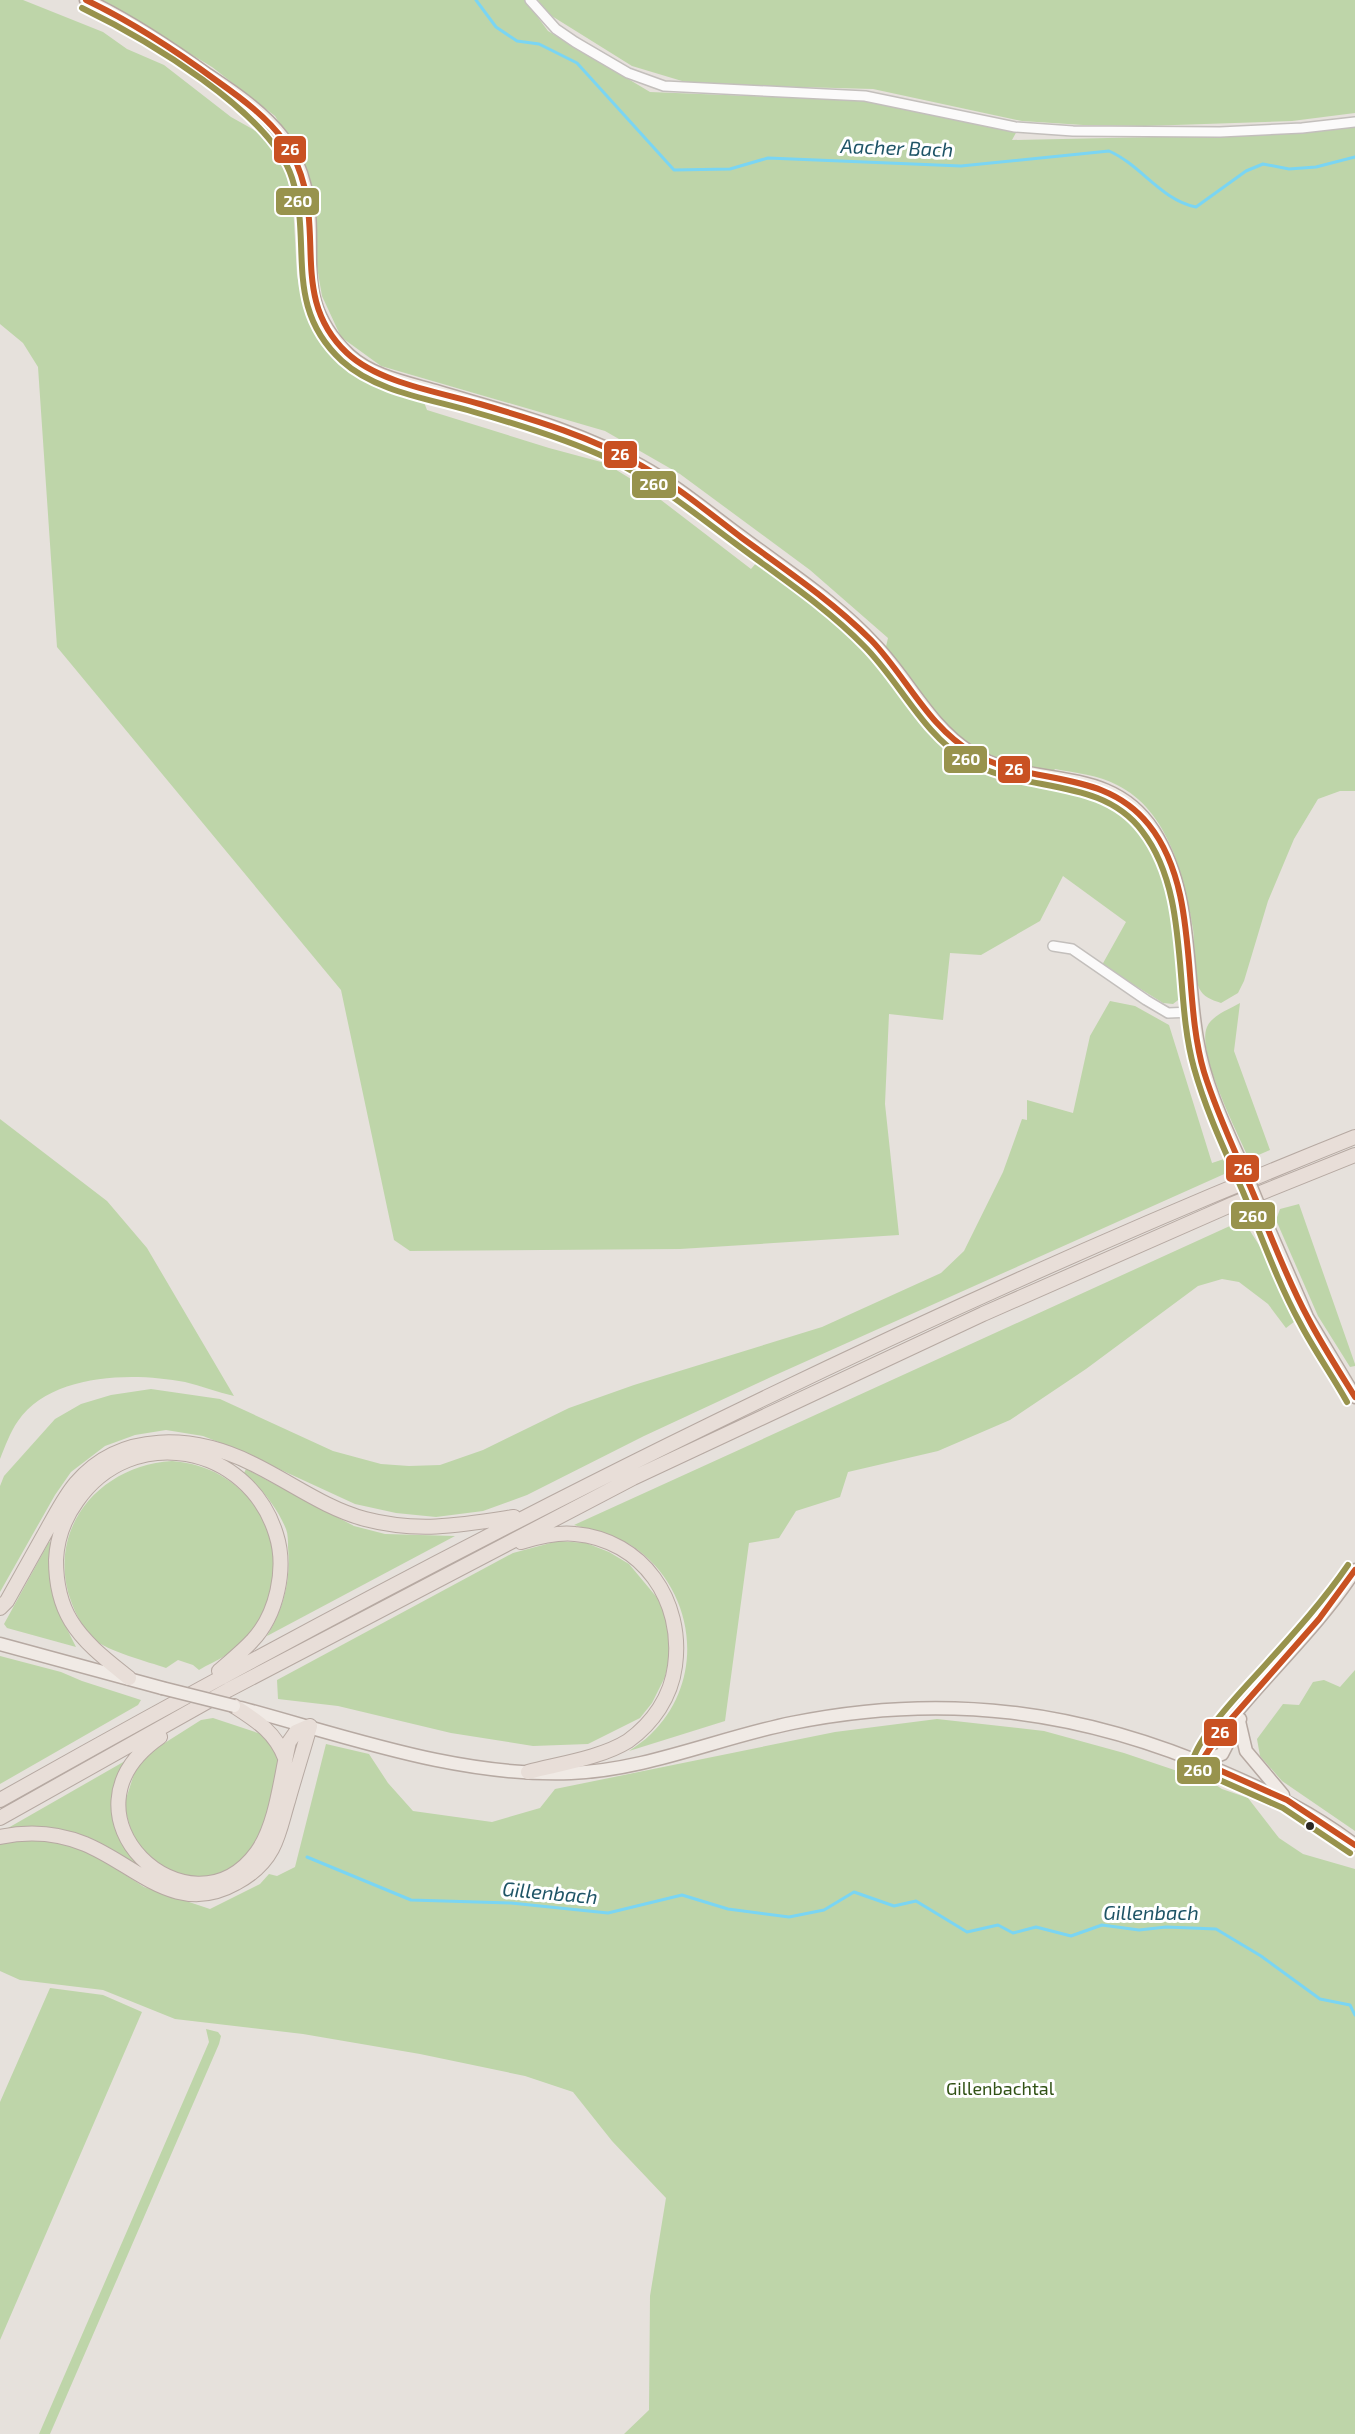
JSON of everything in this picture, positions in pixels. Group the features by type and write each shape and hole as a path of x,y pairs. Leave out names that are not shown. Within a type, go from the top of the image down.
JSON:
{"highway":[{"path":"0,1800 203,1686 525,1516 735,1411 976,1299 1228,1189 1355,1137"},
{"path":"0,1818 228,1690 633,1478 983,1314 1233,1204 1355,1155"},
{"path":"0,1608 7,1601 76,1483 97,1463 123,1449 147,1443 168,1441 193,1443 225,1452 251,1463 331,1506 363,1518 390,1524 418,1528 447,1527 525,1516"},
{"path":"129,1678 84,1639 70,1620 59,1591 57,1550 60,1532 84,1490 102,1474 122,1462 146,1454 170,1451 199,1456 223,1466 241,1479 259,1498 271,1518 279,1546 277,1596 267,1617 254,1640 203,1686"},
{"path":"488,1553 555,1534 573,1534 603,1541 633,1558 663,1588 673,1613 678,1638 672,1684 660,1708 645,1726 627,1741 608,1751 528,1772"},
{"path":"228,1690 147,1746 128,1769 120,1789 119,1816 126,1838 154,1871 176,1881 205,1882 234,1872 252,1858 267,1832 293,1734 310,1726"},
{"path":"234,1706 271,1732 279,1743 285,1758"},
{"path":"0,1837 28,1833 74,1840 96,1849 146,1880 172,1891 200,1894 226,1889 249,1875 272,1849 310,1726"}],"main road":[{"path":"86,0 145,32 217,81 260,113 283,138 295,159 305,189 311,288 320,316 336,342 353,359 379,374 520,417 589,441 640,465 809,587 850,620 878,647 942,729 973,754 1000,767 1088,784 1114,793 1136,807 1156,834 1180,898 1201,1061 1260,1209 1307,1317 1355,1396"},
{"path":"1201,1762 1227,1722 1342,1589 1355,1570"},
{"path":"0,1644 396,1750 461,1765 528,1772 576,1773 620,1768 790,1724 847,1715 914,1709 991,1709 1066,1720 1115,1731 1201,1762 1287,1800 1352,1842"},
{"path":"1201,1762 1222,1754 1250,1697"},
{"path":"1239,1721 1246,1751 1287,1800"},
{"path":"1115,1731 1145,1747 1244,1787 1352,1842"}],"street":[{"path":"530,0 556,29 575,42 628,73 664,86 865,96 1015,127 1073,131 1220,132 1302,128 1355,122"},
{"path":"1053,946 1072,949 1146,1000 1168,1012 1193,1012"}],"green space":[{"path":"0,0 23,0 103,32 127,49 164,65 231,117 263,135 283,160 293,204 297,275 302,302 320,336 338,358 393,391 422,397 427,410 605,463 644,487 751,569 764,554 884,655 888,638 810,570 680,474 605,431 381,366 341,337 322,296 297,151 275,116 212,67 101,0 525,0 548,31 650,92 872,101 1018,129 1012,140 1247,135 1355,125 1355,791 1340,791 1318,799 1294,839 1268,901 1244,981 1238,993 1221,1003 1205,996 1199,988 1193,929 1185,888 1171,847 1149,811 1135,796 1117,785 1087,775 1055,769 1045,782 1099,794 1116,803 1144,832 1163,869 1174,909 1182,997 1173,1004 1163,1003 1102,965 1126,922 1063,876 1040,921 981,955 950,953 943,1020 889,1014 885,1104 899,1235 680,1249 410,1251 394,1240 341,990 57,647 38,367 23,343 0,324"},
{"path":"538,0 1355,0 1355,113 1292,121 1145,126 1083,125 1022,121 873,89 692,84 632,66 547,13"},
{"path":"1110,1001 1135,1006 1169,1025 1212,1163 1227,1158 1231,1171 771,1377 644,1436 527,1495 483,1511 436,1517 396,1513 355,1504 203,1436 166,1430 135,1435 105,1446 71,1472 55,1495 0,1592 0,1486 4,1476 55,1419 81,1404 111,1395 151,1389 220,1399 333,1451 381,1464 440,1465 483,1450 569,1408 634,1385 822,1327 941,1273 964,1251 1003,1172 1022,1119 1027,1120 1027,1100 1073,1113 1090,1036"},
{"path":"1240,1003 1234,1051 1270,1150 1249,1159 1220,1093 1207,1055 1205,1039 1209,1023"},
{"path":"0,1119 107,1201 147,1248 234,1396 185,1382 142,1377 118,1377 72,1385 51,1393 33,1405 15,1425 0,1459"},
{"path":"1299,1204 1355,1366 1350,1367 1318,1316 1276,1220 1280,1209"},
{"path":"1243,1220 1268,1259 1299,1318 1286,1328 1268,1304 1239,1282 1222,1279 1198,1286 1086,1369 1010,1420 938,1451 848,1472 840,1497 796,1511 779,1538 749,1543 725,1721 629,1751 651,1734 668,1713 680,1690 686,1665 687,1639 682,1614 673,1590 658,1569 638,1550 615,1538 574,1525"},
{"path":"172,1461 203,1467 230,1481 251,1501 266,1525 274,1553 275,1581 267,1610 244,1643 199,1670 193,1665 178,1660 166,1668 118,1652 100,1643 81,1623 68,1592 65,1566 67,1543 75,1521 88,1502 104,1486 125,1473 147,1465"},
{"path":"246,1469 354,1526 385,1534 455,1536 267,1636 278,1615 285,1593 289,1559 288,1535 274,1506 244,1473"},
{"path":"558,1541 586,1543 609,1552 629,1564 659,1600 669,1627 670,1654 665,1677 652,1703 640,1718 588,1744 533,1746 451,1733 338,1706 278,1699 277,1680 513,1553"},
{"path":"49,1542 52,1543 50,1582 57,1609 76,1647 7,1628 4,1624"},
{"path":"0,1656 61,1672 141,1700 138,1705 0,1784"},
{"path":"1355,1670 1355,1831 1282,1781 1260,1756 1257,1739 1283,1704 1299,1705 1313,1682 1324,1680 1340,1687"},
{"path":"213,1718 261,1734 275,1746 279,1763 262,1833 251,1852 221,1874 202,1878 164,1871 135,1845 124,1805 136,1768 152,1751 201,1720"},
{"name":"Gillenbachtal","path":"937,1719 1044,1731 1124,1753 1213,1783 1222,1789 1248,1798 1279,1838 1303,1854 1355,1869 1355,2434 624,2434 649,2410 650,2296 666,2198 612,2141 573,2092 525,2076 420,2054 303,2034 175,2019 103,1990 20,1980 0,1971 0,1841 30,1839 61,1842 96,1856 144,1887 210,1909 260,1884 269,1874 277,1876 295,1867 326,1744 369,1754 388,1783 413,1811 492,1822 540,1808 555,1789 835,1732"},
{"path":"125,1761 127,1762 123,1842 142,1867 138,1870 103,1848 8,1828"},
{"path":"50,1988 103,1995 142,2012 0,2340 0,2102"},
{"path":"206,2029 218,2032 221,2036 219,2044 50,2434 39,2434 209,2042"}],"waterway":[{"name":"Aacher Bach","path":"476,0 496,27 517,41 539,44 577,63 674,170 730,169 768,158 961,166 1109,151 1172,197 1196,207 1246,171 1263,164 1289,169 1316,167 1355,157"},
{"name":"Gillenbach","path":"307,1857 411,1900 511,1903 608,1913 682,1895 728,1909 789,1917 824,1910 854,1892 894,1906 916,1901 967,1932 998,1925 1013,1933 1036,1927 1071,1936 1102,1925 1139,1930 1166,1927 1216,1929 1261,1956 1320,1999 1350,2005 1355,2015"}],"transit line":[{"name":"26","path":"86,0 137,27 235,94 270,124 285,142 292,153 305,189 315,296 331,335 347,353 360,363 392,379 563,430 603,446 642,466 693,500 841,612 884,654 930,715 957,742 973,753 995,763 1066,780 1110,794 1131,807 1149,825 1165,851 1176,880 1183,911 1197,1042 1209,1087 1292,1286 1319,1338 1355,1397"},
{"name":"260","path":"82,8 138,38 202,80 233,103 259,128 279,153 292,178 298,202 302,273 305,296 312,318 323,340 342,361 356,372 405,393 560,439 609,459 643,477 834,618 877,660 924,722 950,749 988,771 1059,787 1105,801 1125,813 1142,831 1157,856 1168,884 1174,914 1188,1039 1204,1100 1284,1291 1305,1333 1347,1402"},
{"name":"260","path":"1348,1565 1289,1639 1214,1723 1192,1762 1197,1770 1283,1808 1350,1853"},
{"name":"26","path":"1355,1570 1319,1619 1224,1727 1201,1762 1287,1800 1355,1845"}]}
